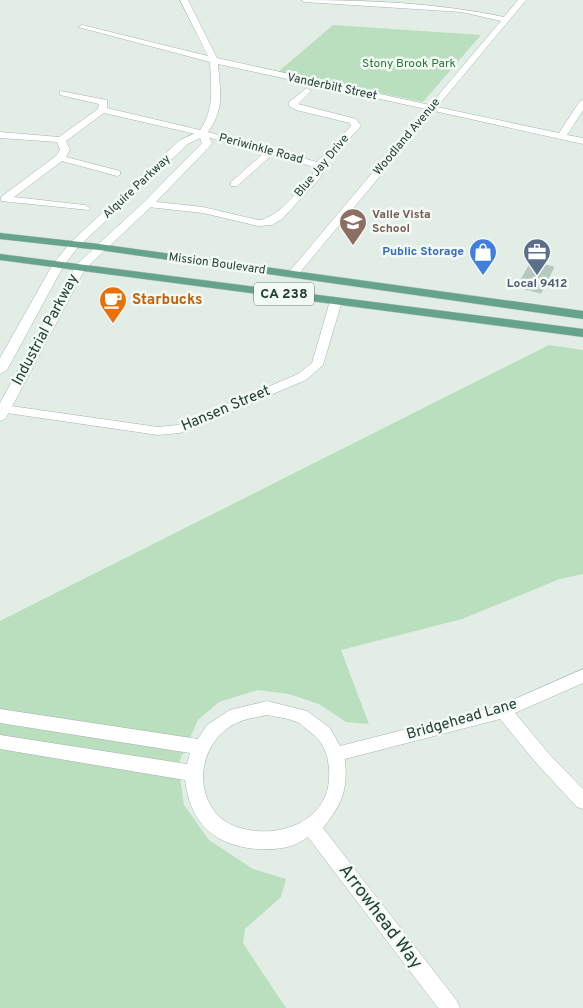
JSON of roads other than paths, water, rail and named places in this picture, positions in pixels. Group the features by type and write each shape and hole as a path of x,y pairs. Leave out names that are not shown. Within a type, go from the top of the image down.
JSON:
{"main road":[{"name":"Alquire Parkway","path":"75,244 184,142 202,133 207,143 148,204 99,248"},
{"name":"Mission Boulevard","path":"0,236 75,244 583,315"},
{"name":"Industrial Parkway","path":"0,370 60,264 75,244"},
{"name":"Industrial Parkway","path":"2,413 80,267 99,248"},
{"name":"Mission Boulevard","path":"0,257 583,333"}],"street":[{"name":"Alquire Parkway","path":"184,0 214,61 216,107 211,121 202,133"},
{"path":"305,0 410,3 462,10 504,19"},
{"name":"Woodland Avenue","path":"293,274 504,19 522,0"},
{"name":"Vanderbilt Street","path":"82,27 214,61 583,141"},
{"name":"Blue Jay Drive","path":"148,204 203,210 258,223 268,223 278,217 318,175 320,165 356,126 352,120 299,108 292,104 307,90"},
{"path":"0,135 61,140 102,110 104,102 63,93"},
{"path":"562,136 583,102"},
{"name":"Periwinkle Road","path":"102,110 202,133 320,165"},
{"path":"61,140 65,150 60,158 5,199 85,208"},
{"path":"234,184 271,151"},
{"path":"60,158 117,174"},
{"name":"Hansen Street","path":"2,413 158,431 180,430 302,377 317,365 336,301"},
{"name":"Bridgehead Lane","path":"337,754 503,711 583,676"},
{"path":"267,708 288,710 312,722 330,739 337,754 340,772 336,794 328,810 311,827 301,833 279,840 256,841 234,835 214,823 201,807 194,788 193,764 200,747 211,731 226,719 246,710 267,708"},
{"path":"503,711 544,760 583,801"},
{"path":"0,716 200,747"},
{"path":"0,742 193,773"},
{"name":"Arrowhead Way","path":"311,827 450,1008"}],"place":[{"name":"Valle Vista School","path":"353,246"},
{"name":"Public Storage","path":"483,276"},
{"name":"Local 9412","path":"537,276"},
{"name":"Starbucks","path":"113,324"}],"park label":[{"name":"Stony Brook Park","path":"409,64"}]}
